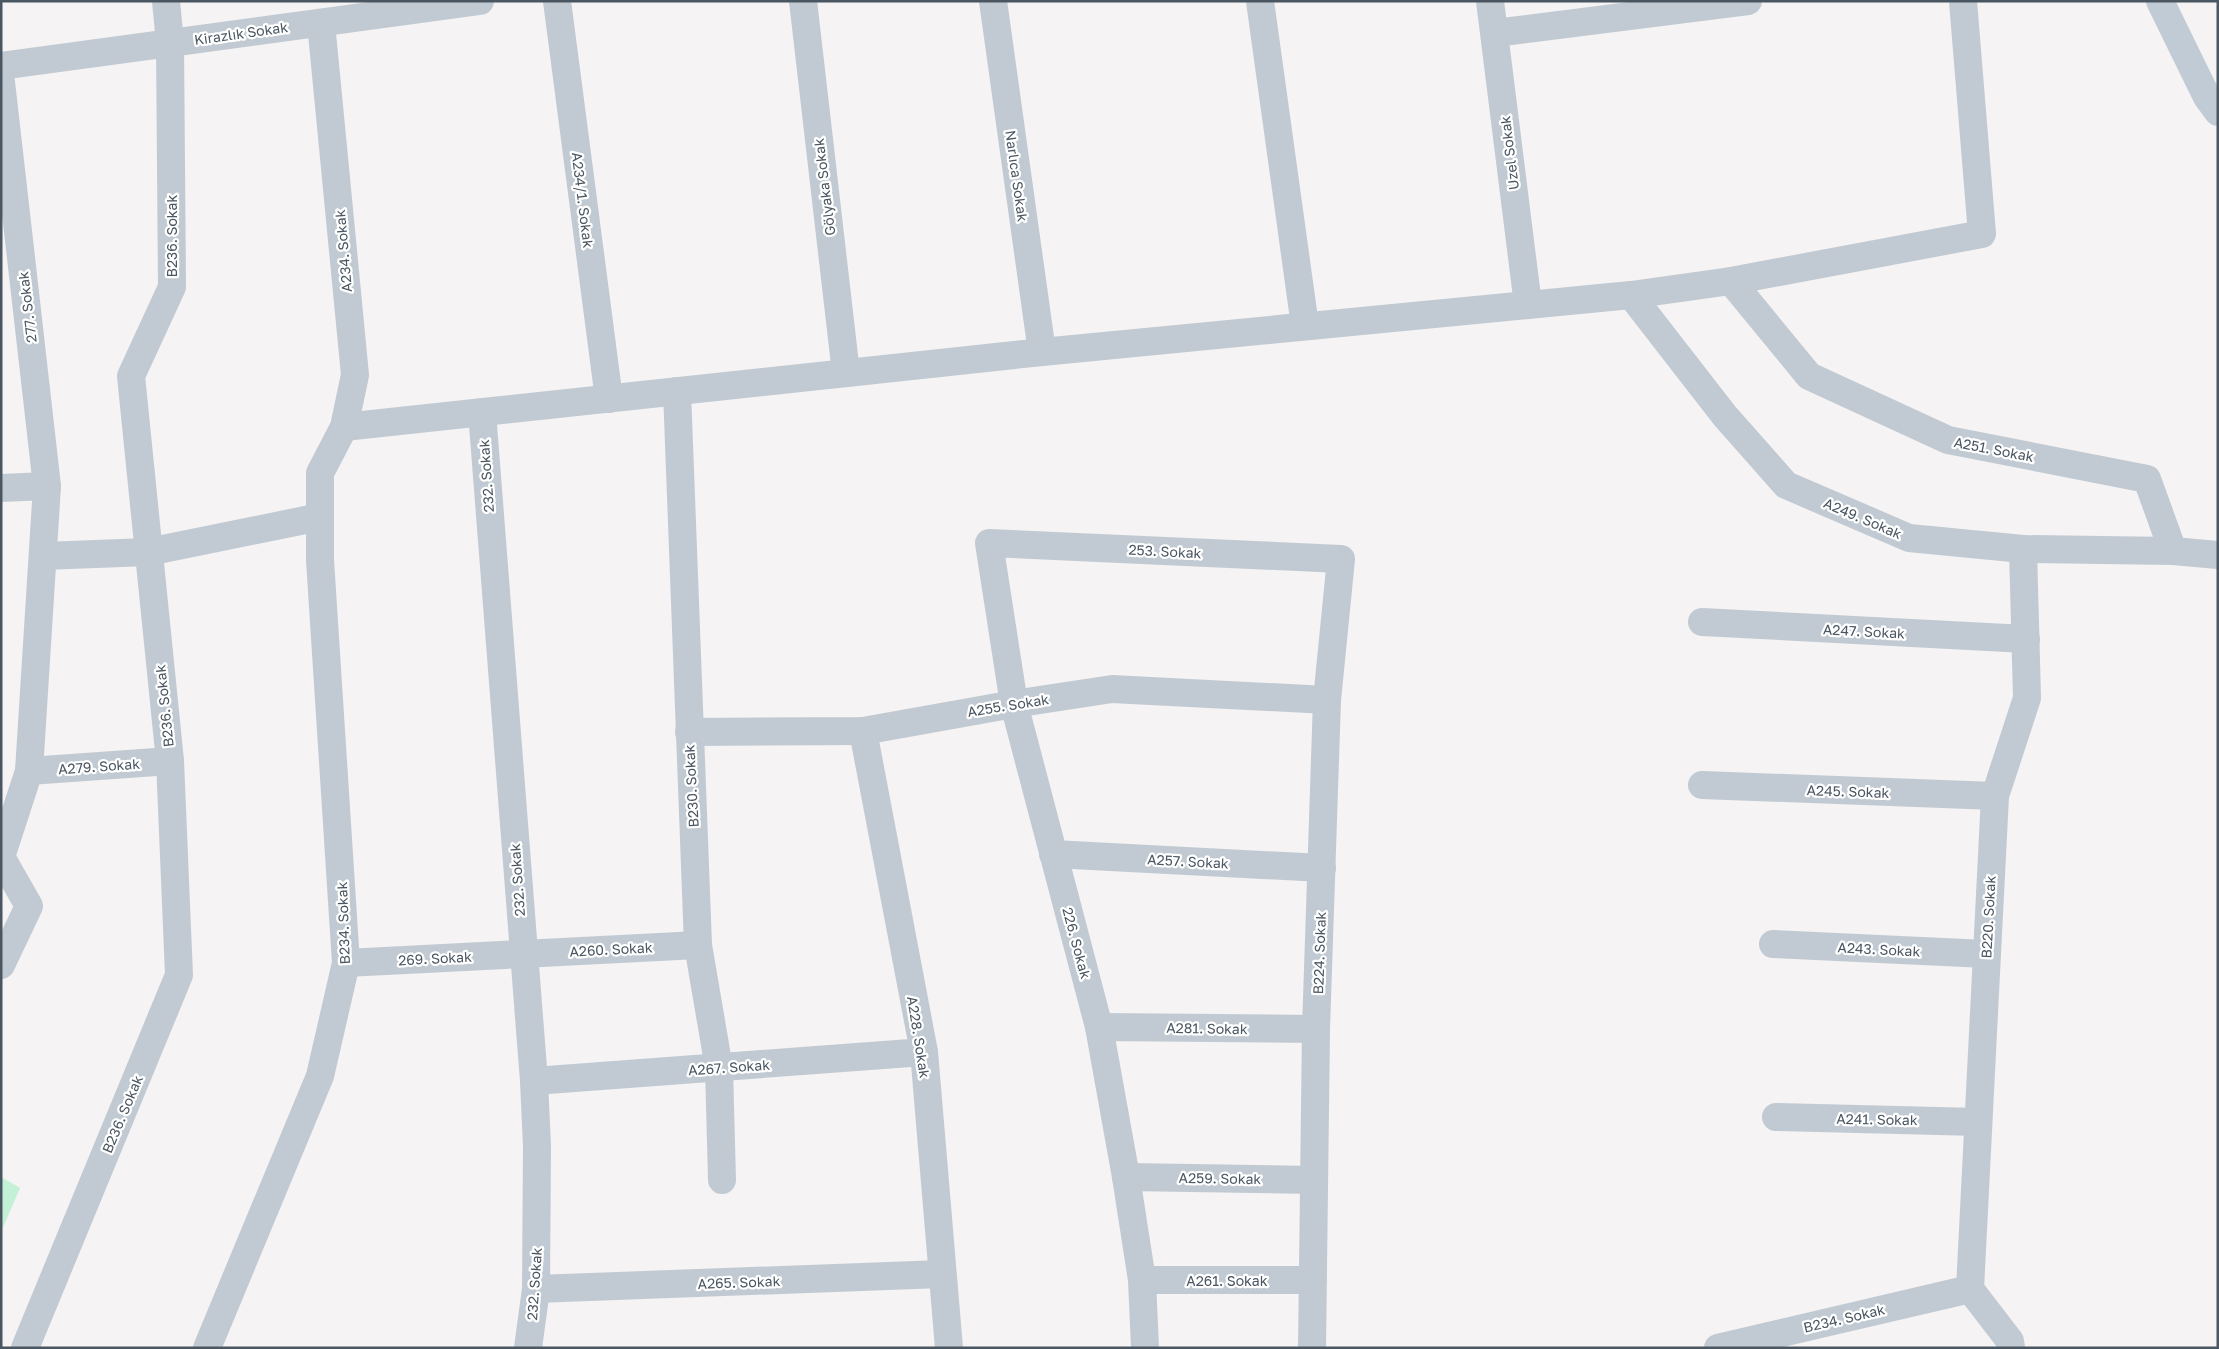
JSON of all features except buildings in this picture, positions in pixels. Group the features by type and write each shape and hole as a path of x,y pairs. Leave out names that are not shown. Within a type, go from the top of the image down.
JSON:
{"main road":[{"path":"2160,1 2207,97 2218,112"}],"street":[{"name":"B236. Sokak","path":"25,1348 179,975 170,761 131,376 172,287 170,43 166,1"},
{"name":"A234/1. Sokak","path":"557,1 609,399"},
{"name":"Gölyaka Sokak","path":"803,1 846,373"},
{"name":"Narlıca Sokak","path":"993,1 1042,352"},
{"path":"1260,1 1305,326"},
{"name":"Uzel Sokak","path":"1490,1 1528,305"},
{"path":"1495,33 1746,1"},
{"path":"344,427 1042,352 1632,295 1730,281 1982,234 1963,1"},
{"name":"Kirazlık Sokak","path":"1,66 463,2"},
{"name":"A234. Sokak","path":"320,474 344,427 354,374 321,23"},
{"name":"277. Sokak","path":"1,82 47,486 29,771 1,858 29,906 1,965"},
{"name":"A251. Sokak","path":"1730,281 1809,376 1948,440 2147,479 2173,551"},
{"name":"A249. Sokak","path":"1632,295 1725,416 1786,485 1909,538 2023,549 2173,551 2218,555"},
{"name":"B230. Sokak","path":"676,391 698,945 719,1068 722,1180"},
{"name":"232. Sokak","path":"482,412 534,1081 537,1146 536,1289 528,1348"},
{"name":"B234. Sokak","path":"207,1348 320,1076 346,963 320,560 320,474"},
{"path":"1,488 47,486"},
{"path":"42,556 148,552 320,517"},
{"name":"253. Sokak","path":"990,543 1341,559"},
{"name":"226. Sokak","path":"990,543 1014,704 1099,1027 1142,1280 1145,1348"},
{"name":"B220. Sokak","path":"1970,1289 1995,796 2027,698 2023,549"},
{"name":"B224. Sokak","path":"1312,1348 1316,1029 1327,700 1341,559"},
{"name":"A247. Sokak","path":"1702,622 2026,639"},
{"name":"A255. Sokak","path":"689,732 863,731 1014,704 1112,689 1327,700"},
{"name":"A228. Sokak","path":"863,731 924,1052 949,1348"},
{"name":"A279. Sokak","path":"29,771 170,761"},
{"name":"A245. Sokak","path":"1702,785 1995,796"},
{"name":"A257. Sokak","path":"1054,854 1322,868"},
{"name":"A243. Sokak","path":"1773,944 1986,954"},
{"name":"A260. Sokak","path":"523,953 698,945"},
{"name":"269. Sokak","path":"346,963 523,953"},
{"name":"A281. Sokak","path":"1099,1027 1316,1029"},
{"name":"A267. Sokak","path":"534,1081 924,1052"},
{"name":"A241. Sokak","path":"1776,1117 1978,1122"},
{"name":"A259. Sokak","path":"1126,1177 1314,1180"},
{"name":"A265. Sokak","path":"536,1289 942,1274"},
{"name":"A261. Sokak","path":"1142,1280 1313,1280"},
{"path":"1970,1289 2010,1341 2011,1348"},
{"name":"B234. Sokak","path":"1718,1348 1970,1289"}],"green space":[{"path":"1,1177 20,1188 1,1232"}]}
